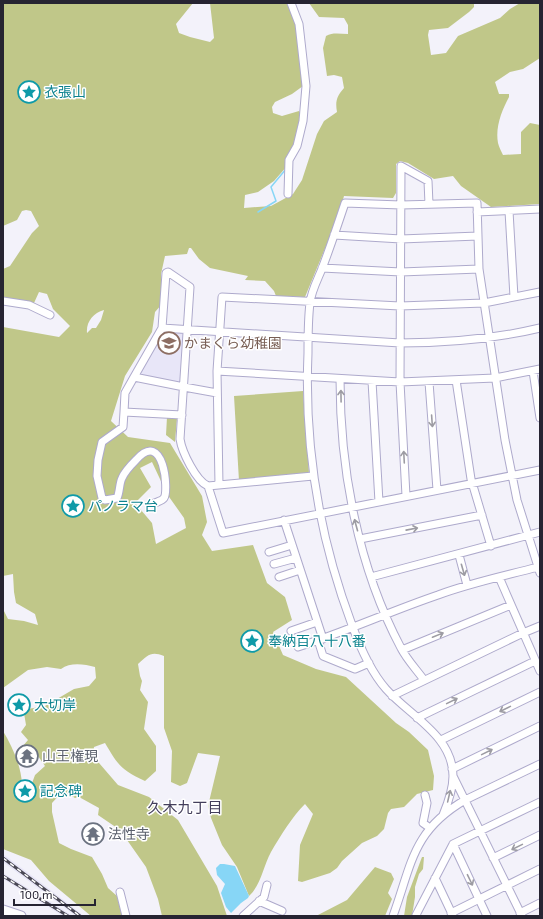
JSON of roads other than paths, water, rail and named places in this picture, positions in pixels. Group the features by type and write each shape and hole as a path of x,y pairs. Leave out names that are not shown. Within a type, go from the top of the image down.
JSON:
{"main road":[{"path":"3,910 21,916"}],"street":[{"path":"288,194 289,160 297,146 306,98 299,24 291,3"},
{"path":"406,496 400,382 401,166 428,181 429,204"},
{"path":"298,647 321,640 353,628 437,595 467,585 539,570 512,476 495,378 480,269 477,203 401,205 345,203 310,302 307,377 308,429 313,476 331,559 353,628 369,663 392,696 440,740 445,749 452,773 521,914 540,903"},
{"path":"478,212 540,209"},
{"path":"510,211 514,297"},
{"path":"334,235 401,239 478,236"},
{"path":"322,268 400,272 480,269"},
{"path":"153,504 163,499 165,494 161,463 155,452 150,450 145,451 123,477 117,498 105,500 102,498 97,476 98,460 102,442 123,426 125,393 162,328 166,273 168,272 190,287 180,439 181,445 195,474 204,484 208,486 313,476"},
{"path":"219,485 217,371 222,297 400,306 484,303 540,292"},
{"path":"3,301 29,305 50,315"},
{"path":"162,328 400,343 489,338 540,328"},
{"path":"217,371 372,381 428,382 495,378 536,370 540,418"},
{"path":"134,377 217,393"},
{"path":"340,379 343,450 352,507 360,539 371,578 385,615 402,650 424,680"},
{"path":"456,380 472,484 491,546"},
{"path":"372,381 379,502"},
{"path":"428,382 437,490"},
{"path":"124,412 182,416"},
{"path":"208,486 223,533 540,470"},
{"path":"360,539 482,515"},
{"path":"284,520 317,622 323,656 355,668 369,663"},
{"path":"371,578 540,532"},
{"path":"269,552 292,545"},
{"path":"459,555 467,585"},
{"path":"274,564 296,558"},
{"path":"279,577 300,570"},
{"path":"500,577 511,606 540,671"},
{"path":"402,650 511,606"},
{"path":"291,631 317,622"},
{"path":"392,696 540,626"},
{"path":"417,718 535,661"},
{"path":"440,740 540,692"},
{"path":"452,773 540,726"},
{"path":"393,916 413,855 430,828 444,815 465,800 540,764"},
{"path":"444,815 448,802 452,773"},
{"path":"425,795 427,803 423,823 430,828"},
{"path":"416,916 452,844 540,802"},
{"path":"493,858 540,836"},
{"path":"452,844 487,916"},
{"path":"435,878 452,914 540,869"},
{"path":"243,916 264,897 267,885"},
{"path":"120,892 126,916"},
{"path":"259,901 282,911"}],"water":[{"path":"220,864 235,866 249,896 231,913 226,907 221,893 225,884 217,875 216,868"}],"waterway":[{"path":"258,212 276,201 271,187 286,169"}],"railway":[{"path":"3,858 80,916"},
{"path":"3,876 68,916"}],"place":[{"name":"衣張山","path":"29,92"},
{"name":"かまくら幼稚園","path":"169,343"},
{"name":"パノラマ台","path":"73,506"},
{"name":"奉納百八十八番","path":"252,641"},
{"name":"大切岸","path":"19,705"},
{"name":"山王権現","path":"27,756"},
{"name":"記念碑","path":"25,791"},
{"name":"法性寺","path":"93,834"}],"district":[{"name":"久木九丁目","path":"185,808"}]}
